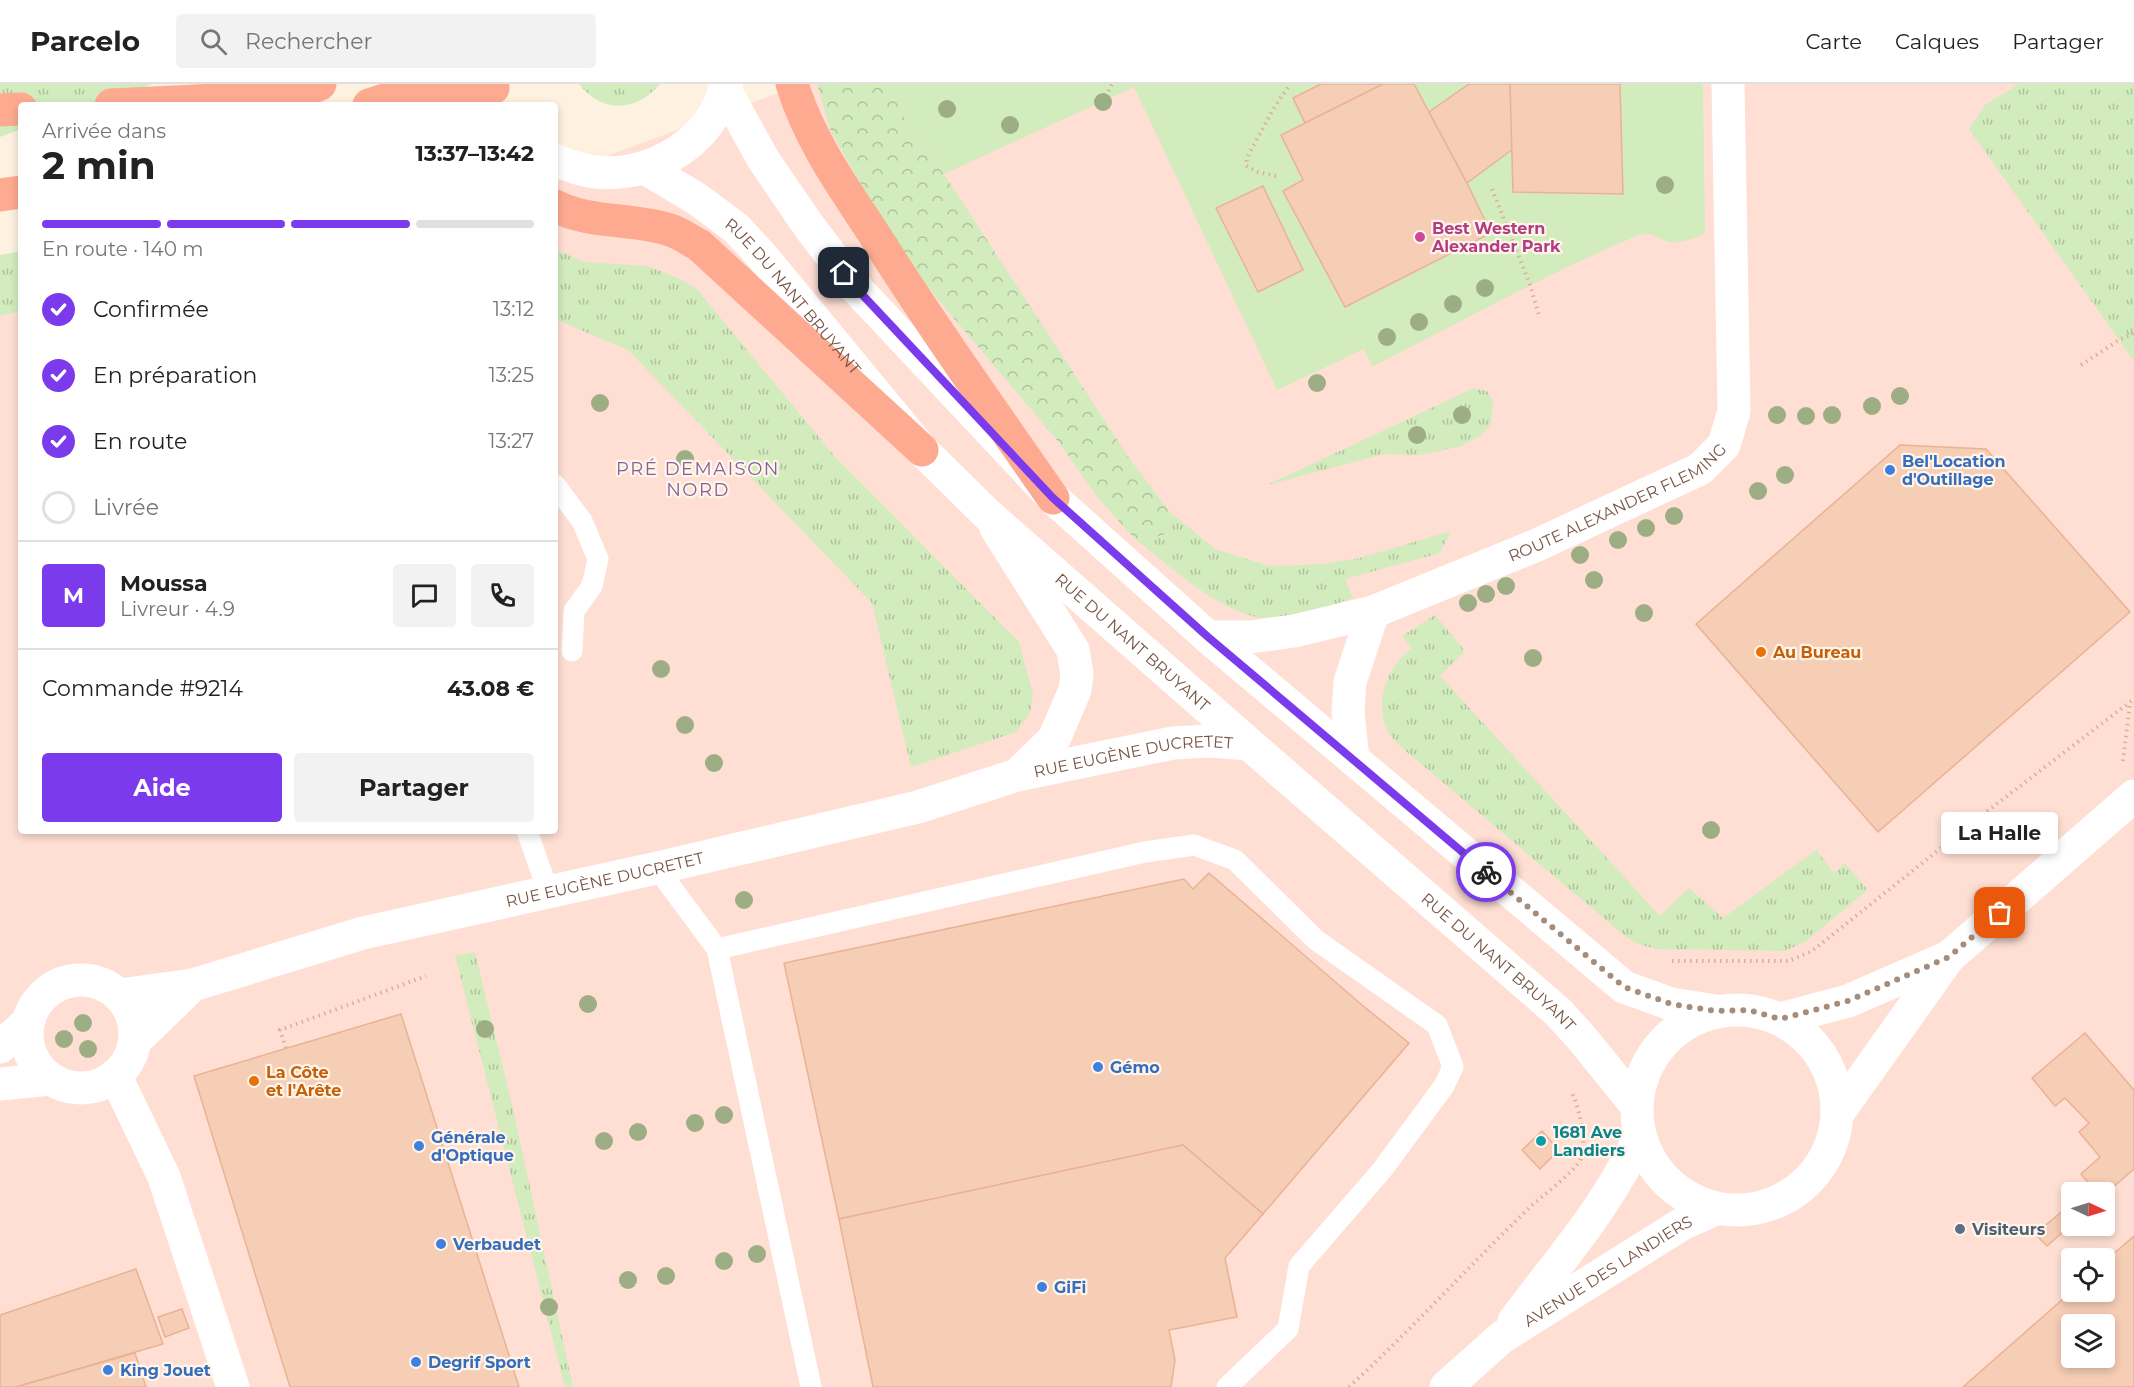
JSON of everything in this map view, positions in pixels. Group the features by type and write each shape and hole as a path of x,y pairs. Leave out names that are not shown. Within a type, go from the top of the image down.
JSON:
{"highway":[{"path":"174,102 279,97 299,93 320,84"},
{"path":"792,84 804,119 826,160 903,281 1053,498"},
{"path":"378,102 400,95 429,90 495,92"},
{"path":"0,110 18,109"},
{"path":"558,207 590,217 672,230 699,245 922,450"}],"main road":[{"name":"ROUTE ALEXANDER FLEMING","path":"1208,637 1250,637 1294,632 1373,612 1537,545 1700,469 1724,445 1734,411 1728,84"},
{"path":"726,87 763,159 808,225 856,288 1053,498 1208,637 1624,987 1671,1004 1716,1011 1749,1010 1780,1019 1804,1035 1823,1058 1834,1084 1838,1113 1832,1144 1817,1171 1795,1193 1770,1205 1743,1211 1716,1209 1682,1195 1655,1170 1638,1121 1641,1079 1652,1055 1669,1035 1691,1020 1716,1011"},
{"path":"558,161 587,171 616,173 645,168 671,156 694,139 713,116 726,87"},
{"name":"RUE DU NANT BRUYANT","path":"645,168 697,199 736,228 762,256 922,450 987,514 1558,1012 1581,1036 1638,1121"},
{"name":"RUE EUGÈNE DUCRETET","path":"987,514 1072,650 1077,674 1075,690 1054,739 1017,775"},
{"path":"1353,759 1348,712 1350,682 1373,612"},
{"name":"RUE EUGÈNE DUCRETET","path":"119,995 193,985 363,933 918,807 1017,775 1173,743 1209,741 1248,744"},
{"path":"1838,1113 1949,957 2126,803"},
{"path":"1780,1019 1848,1001 1949,957"},
{"path":"76,980 92,981 106,986 119,995 129,1008 135,1024 135,1041 124,1066 116,1076 99,1085 80,1088 51,1079 39,1068 31,1053 27,1037 29,1021 35,1005 47,992 62,983 76,980"},
{"name":"RUE EUGÈNE DUCRETET","path":"135,1041 193,985"},
{"path":"0,1047 29,1021"},
{"path":"116,1076 164,1177 233,1387"},
{"path":"0,1084 51,1079"},
{"name":"AVENUE DES LANDIERS","path":"1502,1337 1602,1204 1625,1169 1638,1121"},
{"name":"AVENUE DES LANDIERS","path":"1446,1387 1502,1337 1682,1224 1716,1209"}],"lane":[{"path":"558,489 582,521 598,559 592,586 574,611 572,651"},
{"path":"528,834 548,891"},
{"path":"717,950 1145,852 1194,845 1236,860 1316,940 1437,1025 1453,1067 1444,1086 1382,1170 1299,1266 1288,1329 1227,1387"},
{"path":"657,868 717,950 811,1387"}],"path":[{"path":"1103,102 1112,84"},
{"path":"1276,176 1258,172 1246,166 1247,156 1256,143 1268,116 1291,84"},
{"path":"1492,189 1529,282 1539,318"},
{"path":"2081,365 2118,340 2134,333"},
{"path":"2126,803 2132,701"},
{"path":"1662,959 1678,962 1789,961 1812,951 1980,816 2132,701"},
{"path":"286,1048 280,1030 426,976"},
{"path":"1349,1387 1530,1207 1568,1174 1581,1158 1583,1139 1579,1113 1573,1093 1567,1085"}],"shaded area":[{"path":"803,84 2134,84 2134,1387 0,1387 0,307 18,305 18,834 558,834 558,174"}],"green space":[{"path":"0,84 153,84 101,102 18,102 18,130 0,137"},
{"path":"579,84 660,84 640,100 619,106 598,101"},
{"path":"817,84 898,84 905,121 944,174 1127,455 1169,511 1168,533 1151,539 1134,538 1099,499 1057,440 925,284 874,207 830,130"},
{"name":"Best Western Alexander Park","path":"898,84 1703,84 1705,234 1673,242 1651,235 1639,235 1538,282 1372,367 1364,349 1277,390 1134,87 944,174 905,121"},
{"path":"2019,84 2134,84 2134,361 1969,129 1985,105"},
{"path":"558,250 584,262 647,266 696,288 837,459 1019,642 1033,694 1030,713 1016,732 911,767 872,603 628,350 558,320"},
{"path":"18,252 18,312 0,316 0,255"},
{"path":"1474,388 1487,391 1493,400 1491,424 1481,435 1462,446 1420,455 1384,454 1267,485"},
{"path":"1169,511 1215,549 1269,566 1322,564 1360,558 1451,531 1440,553 1345,579 1353,598 1311,613 1286,619 1266,619 1246,614 1205,593 1134,538 1151,539 1168,534"},
{"path":"1435,615 1465,651 1440,676 1660,916 1689,888 1723,918 1816,850 1834,873 1845,863 1868,890 1805,942 1784,951 1657,949 1635,943 1407,752 1388,731 1382,709 1385,686 1396,665 1412,648 1402,636"},
{"path":"475,952 514,1113 573,1387 565,1387 455,956"}],"building":[{"path":"1321,84 1383,84 1305,123 1293,98"},
{"name":"Best Western Alexander Park","path":"1383,84 1414,84 1491,233 1345,307 1283,191 1303,180 1281,135"},
{"path":"1469,84 1510,84 1513,149 1467,183 1429,112"},
{"path":"1510,84 1620,84 1623,194 1513,192"},
{"path":"1263,186 1303,270 1258,292 1216,208"},
{"path":"1900,445 1986,449 2130,612 1878,832 1696,624"},
{"name":"Gémo","path":"1209,873 1409,1043 1263,1214 1183,1145 839,1219 784,963 1184,879 1193,889"},
{"path":"401,1014 519,1387 290,1387 194,1076"},
{"path":"2085,1033 2134,1090 2134,1169 2115,1185 2115,1182 2088,1182 2081,1174 2100,1157 2079,1132 2089,1123 2065,1098 2055,1106 2032,1078"},
{"name":"1681 Ave Landiers","path":"1542,1131 1559,1150 1540,1169 1522,1150"},
{"name":"GiFi","path":"1183,1145 1263,1214 1225,1258 1237,1317 1169,1330 1175,1360 1171,1387 873,1387 839,1219"},
{"path":"2061,1212 2061,1234 2047,1246 2035,1234"},
{"path":"2134,1236 2134,1387 1963,1387 2061,1301 2115,1302 2115,1252"},
{"path":"136,1269 163,1344 16,1387 0,1387 0,1315"},
{"path":"182,1309 189,1328 165,1337 158,1317"},
{"name":"King Jouet","path":"135,1353 146,1387 16,1387"}],"way so far":[{"path":"1486,872 1624,987 1671,1004 1716,1011 1749,1010 1780,1019 1848,1001 1949,957 2000,913"}],"place":[{"name":"Best Western Alexander Park","path":"1420,237"},
{"name":"Bel'Location d'Outillage","path":"1890,470"},
{"name":"Au Bureau","path":"1761,652"},
{"name":"La Halle","path":"2000,913"},
{"name":"Gémo","path":"1098,1067"},
{"name":"La Côte et l'Arête","path":"254,1081"},
{"name":"1681 Ave Landiers","path":"1541,1141"},
{"name":"Générale d'Optique","path":"419,1146"},
{"name":"Visiteurs","path":"1960,1229"},
{"name":"Verbaudet","path":"441,1244"},
{"name":"GiFi","path":"1042,1287"},
{"name":"Degrif Sport","path":"416,1362"},
{"name":"King Jouet","path":"108,1370"}],"district":[{"name":"PRÉ DEMAISON NORD","path":"698,479"}],"route":[{"path":"844,273 1053,498 1208,637 1486,872"}]}
